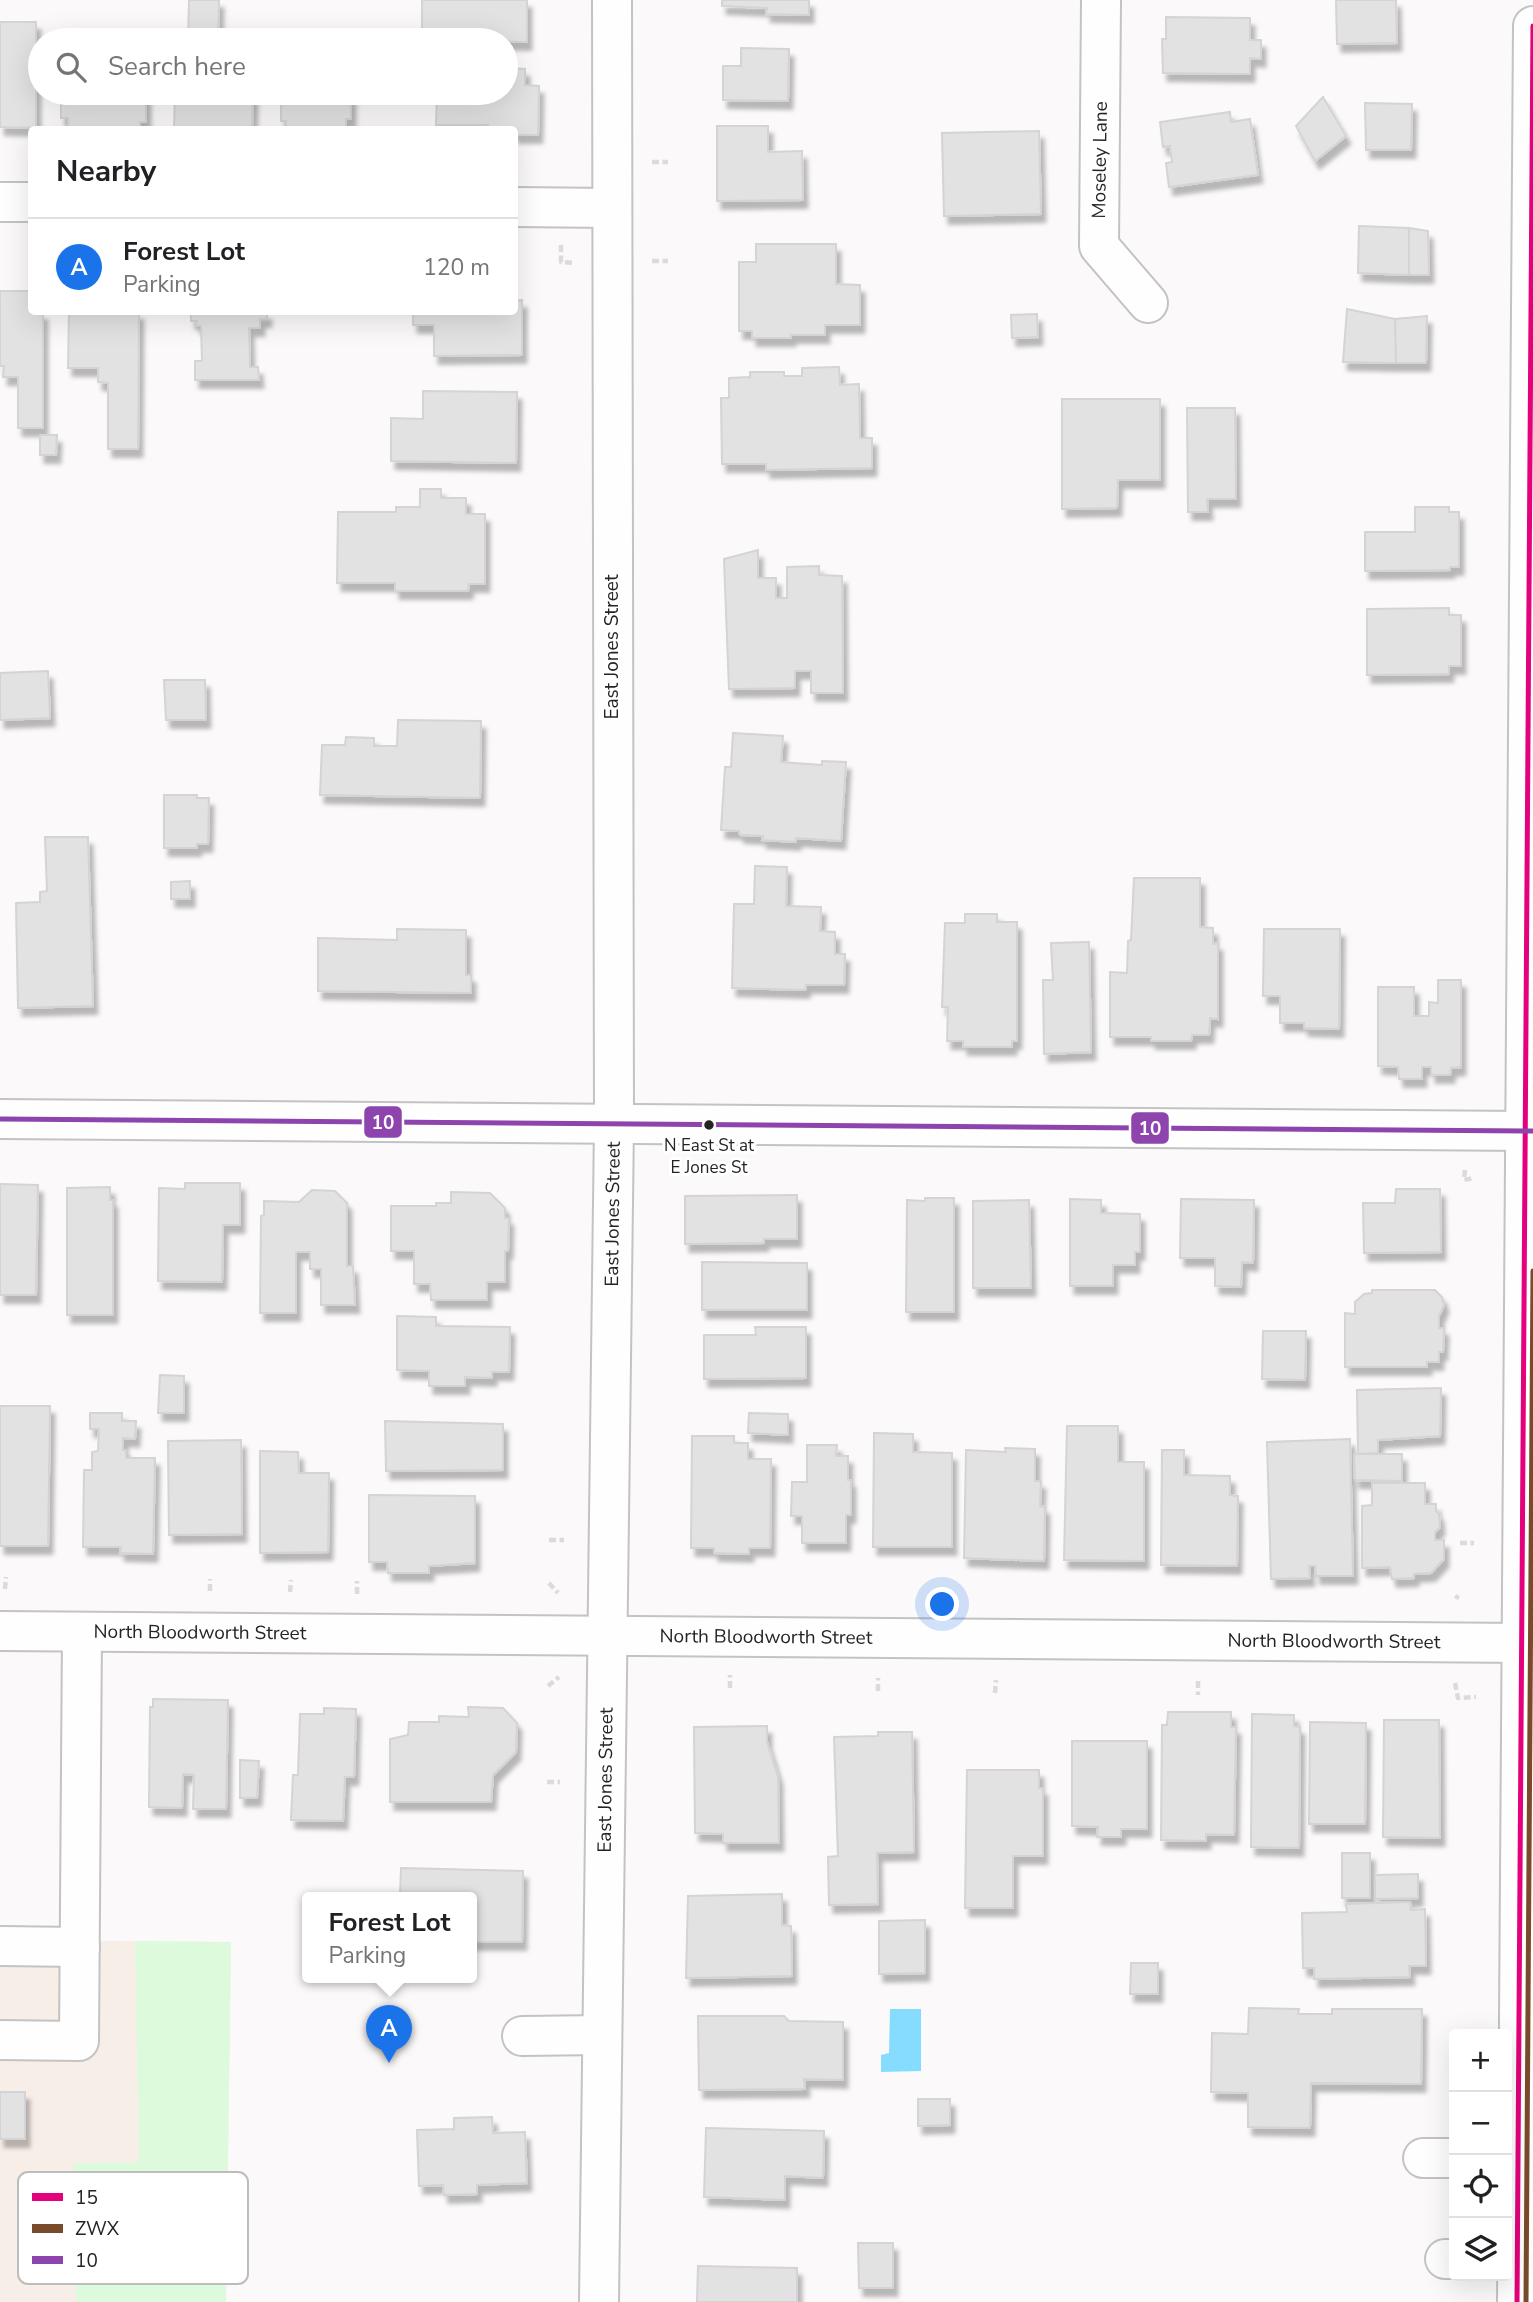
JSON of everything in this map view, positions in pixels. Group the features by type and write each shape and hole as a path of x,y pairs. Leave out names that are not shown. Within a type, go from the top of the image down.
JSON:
{"street":[{"name":"East Jones Street","path":"599,2302 614,1124 612,0"},
{"name":"Moseley Lane","path":"1101,0 1099,246 1148,303"},
{"path":"1512,2157 1526,1883 1533,26"},
{"path":"0,202 28,202"},
{"path":"518,207 611,208"},
{"path":"0,1119 1529,1131"},
{"name":"North Bloodworth Street","path":"0,1631 1527,1643"},
{"path":"0,2040 79,2041 82,1632"},
{"path":"0,1946 80,1947"},
{"path":"522,2036 602,2035"},
{"path":"1512,2259 1517,2302"}],"path":[{"path":"648,162 668,162"},
{"path":"561,241 561,262"},
{"path":"647,261 668,261"},
{"path":"1464,1180 1474,1178"},
{"path":"548,1540 564,1540"},
{"path":"1460,1543 1474,1543"},
{"path":"5,1589 6,1577"},
{"path":"210,1579 210,1591"},
{"path":"290,1580 290,1592"},
{"path":"357,1581 357,1594"},
{"path":"549,1583 558,1593"},
{"path":"730,1674 730,1688"},
{"path":"878,1676 878,1691"},
{"path":"548,1686 559,1677"},
{"path":"996,1678 996,1693"},
{"path":"1198,1680 1198,1695"},
{"path":"1455,1682 1458,1698 1476,1697"},
{"path":"547,1782 560,1782"}],"shaded area":[{"path":"0,1940 231,1942 228,2172 18,2172 18,2284 226,2284 226,2302 0,2302"}],"green space":[{"path":"135,1941 231,1942 228,2172 73,2172 73,2163 139,2162"},
{"path":"76,2284 226,2284 226,2302 76,2302"}],"water":[{"path":"890,2009 921,2009 921,2071 881,2072 881,2055 889,2053"}],"building":[{"path":"189,0 219,0 218,28 188,28"},
{"path":"422,0 527,0 527,42 518,42 518,28 422,28"},
{"path":"722,0 809,0 809,15 766,14 767,8 722,6"},
{"path":"1336,0 1396,0 1397,43 1337,44"},
{"path":"1166,17 1250,18 1250,40 1261,40 1261,59 1250,58 1250,74 1163,73 1162,39 1166,39"},
{"path":"0,22 36,22 36,28 28,28 28,105 36,105 36,126 0,127"},
{"path":"741,48 789,49 788,101 723,100 723,66 741,66"},
{"path":"518,69 525,69 525,85 539,86 538,135 518,135 518,126 436,125 437,105 518,105"},
{"path":"1323,97 1346,136 1315,161 1296,126"},
{"path":"1365,103 1412,104 1411,150 1366,150"},
{"path":"61,105 146,105 146,122 140,122 140,126 68,126 68,118 61,118"},
{"path":"175,105 253,105 252,126 174,126"},
{"path":"281,105 351,105 351,119 346,119 346,126 286,126 286,121 281,121"},
{"path":"1230,112 1231,122 1250,119 1258,175 1169,187 1166,163 1172,162 1170,146 1163,147 1160,122"},
{"path":"717,126 768,126 768,152 802,151 803,200 717,201"},
{"path":"1039,131 1041,214 944,216 942,133"},
{"path":"1359,226 1409,228 1409,275 1358,273"},
{"path":"1409,228 1428,231 1429,275 1409,275"},
{"path":"756,244 836,244 836,284 860,285 860,325 825,325 825,335 791,335 791,338 752,338 752,331 739,331 739,262 756,262"},
{"path":"0,291 28,291 28,315 43,315 43,428 18,428 18,377 3,377 4,366 0,366"},
{"path":"518,300 522,300 522,355 434,356 434,325 413,325 413,315 518,315"},
{"path":"1347,309 1395,319 1396,363 1343,362"},
{"path":"1037,314 1038,337 1012,338 1011,315"},
{"path":"69,315 139,315 138,449 108,449 108,383 98,382 98,368 68,368"},
{"path":"191,315 267,315 267,319 260,319 260,328 249,328 250,367 258,367 259,380 195,380 195,361 202,361 201,326 196,326 197,321 191,321"},
{"path":"1427,316 1426,363 1396,363 1395,319"},
{"path":"839,367 840,385 859,384 860,438 872,438 872,468 766,470 766,464 722,464 721,398 729,398 729,378 750,377 750,372 784,372 784,376 802,376 802,368"},
{"path":"423,391 517,392 516,463 391,461 391,418 423,419"},
{"path":"1062,399 1160,399 1160,480 1118,480 1117,508 1062,509"},
{"path":"1187,408 1235,408 1236,499 1207,499 1208,512 1188,512"},
{"path":"40,435 57,435 56,455 40,455"},
{"path":"420,489 441,489 441,498 466,498 466,514 485,514 485,584 469,584 468,591 395,591 395,583 337,583 338,512 396,512 396,507 420,507"},
{"path":"1415,507 1449,507 1449,512 1459,512 1459,567 1450,567 1450,570 1365,571 1365,532 1415,532"},
{"path":"758,550 758,578 776,578 776,598 787,598 787,567 819,566 819,575 842,576 843,693 811,693 811,671 795,671 795,688 729,689 724,559"},
{"path":"1449,608 1449,615 1461,615 1461,666 1449,666 1449,674 1367,675 1367,609"},
{"path":"48,671 50,718 0,720 0,673"},
{"path":"164,680 205,680 206,720 166,720"},
{"path":"398,720 481,721 480,798 320,795 322,745 345,745 346,737 374,738 374,746 397,746"},
{"path":"733,733 783,736 781,762 822,765 822,761 846,762 841,841 796,838 796,842 762,840 763,836 740,835 739,831 721,830 725,767 731,767"},
{"path":"164,795 197,795 197,798 209,798 208,844 197,844 197,848 164,848"},
{"path":"45,837 88,837 93,1006 18,1008 16,903 40,902 40,892 47,891"},
{"path":"755,866 787,867 786,906 821,907 820,931 835,932 835,954 845,954 844,985 806,985 805,990 732,988 734,904 754,904"},
{"path":"1134,878 1200,878 1200,927 1213,928 1213,944 1218,943 1218,1019 1210,1018 1209,1035 1192,1035 1191,1041 1110,1037 1110,972 1127,973"},
{"path":"190,881 190,899 171,899 171,882"},
{"path":"965,914 997,914 997,922 1017,922 1017,1041 1012,1041 1012,1047 963,1047 963,1041 947,1041 948,1007 942,1007 945,923 965,923"},
{"path":"397,929 466,930 466,975 471,975 471,993 318,991 318,938 397,940"},
{"path":"1264,929 1340,929 1339,1029 1304,1028 1304,1023 1280,1023 1280,996 1263,996"},
{"path":"1089,942 1091,1052 1044,1054 1043,980 1053,980 1051,943"},
{"path":"1438,980 1461,980 1461,1067 1451,1068 1450,1075 1431,1075 1431,1067 1422,1067 1422,1079 1399,1079 1398,1067 1378,1066 1378,987 1414,987 1414,1016 1429,1016 1429,1002 1438,1003"},
{"path":"185,1183 240,1183 240,1225 223,1225 222,1282 158,1281 159,1188 185,1189"},
{"path":"0,1184 38,1185 36,1295 0,1295"},
{"path":"110,1187 110,1200 113,1200 113,1315 67,1315 67,1188"},
{"path":"1396,1189 1440,1189 1441,1252 1364,1253 1363,1203 1395,1203"},
{"path":"312,1190 335,1191 347,1203 347,1266 353,1266 355,1305 321,1305 321,1269 310,1269 310,1252 296,1252 296,1313 260,1313 261,1216 264,1215 264,1201 299,1202"},
{"path":"451,1192 490,1193 505,1208 505,1218 509,1218 505,1282 487,1282 487,1300 431,1300 430,1284 414,1284 414,1251 391,1251 391,1206 436,1206 436,1203 451,1203"},
{"path":"797,1195 797,1239 764,1239 764,1243 685,1244 685,1196"},
{"path":"925,1198 954,1198 954,1312 906,1312 907,1200 925,1201"},
{"path":"1070,1199 1101,1200 1101,1213 1140,1214 1140,1252 1135,1252 1135,1265 1113,1265 1113,1286 1070,1286"},
{"path":"1181,1199 1254,1200 1253,1263 1242,1262 1241,1287 1215,1286 1215,1258 1180,1258"},
{"path":"1029,1200 1031,1288 973,1288 973,1201"},
{"path":"702,1262 807,1263 807,1310 702,1310"},
{"path":"1372,1290 1435,1290 1442,1297 1444,1305 1439,1316 1439,1328 1444,1328 1443,1352 1439,1352 1439,1362 1427,1362 1427,1367 1345,1367 1345,1313 1355,1314 1355,1302 1364,1294 1372,1293"},
{"path":"397,1316 436,1317 436,1326 510,1327 509,1372 492,1372 492,1378 465,1377 465,1386 429,1386 429,1371 397,1370"},
{"path":"755,1327 806,1327 806,1378 704,1379 704,1335 756,1335"},
{"path":"1263,1331 1306,1331 1305,1380 1262,1379"},
{"path":"160,1375 184,1376 184,1413 158,1413"},
{"path":"1441,1388 1440,1436 1378,1440 1378,1453 1358,1454 1357,1390"},
{"path":"0,1406 50,1406 48,1546 0,1546"},
{"path":"90,1413 122,1413 122,1421 136,1421 135,1439 123,1438 126,1458 155,1458 153,1554 120,1553 121,1547 83,1547 84,1470 92,1470 92,1452 98,1451 99,1429 90,1429"},
{"path":"749,1413 788,1414 788,1435 748,1433"},
{"path":"385,1421 503,1424 503,1470 386,1471"},
{"path":"1067,1426 1118,1426 1118,1462 1144,1462 1144,1561 1064,1560"},
{"path":"874,1433 913,1434 913,1452 952,1453 952,1547 873,1547"},
{"path":"692,1436 734,1436 734,1443 748,1443 748,1459 771,1459 770,1548 749,1548 749,1554 714,1553 714,1548 691,1548"},
{"path":"1350,1439 1353,1576 1316,1576 1315,1566 1309,1566 1310,1578 1271,1579 1267,1442"},
{"path":"241,1440 242,1534 169,1535 168,1441"},
{"path":"807,1445 837,1445 836,1456 848,1456 851,1515 846,1515 846,1543 802,1543 802,1516 791,1516 792,1482 807,1482"},
{"path":"1005,1448 1035,1449 1035,1481 1041,1481 1040,1506 1045,1507 1044,1561 964,1558 966,1450 1006,1452"},
{"path":"1162,1450 1184,1450 1184,1475 1230,1476 1230,1495 1238,1496 1237,1566 1161,1565"},
{"path":"260,1451 298,1452 299,1473 329,1473 328,1552 260,1553"},
{"path":"1354,1454 1402,1454 1402,1481 1355,1480"},
{"path":"1372,1483 1425,1483 1425,1504 1436,1504 1439,1514 1440,1527 1435,1532 1435,1540 1444,1540 1444,1559 1431,1573 1414,1574 1414,1578 1392,1579 1390,1567 1362,1568 1362,1506 1372,1505"},
{"path":"369,1495 475,1496 475,1563 429,1566 429,1573 388,1573 387,1562 369,1562"},
{"path":"153,1699 228,1700 226,1809 193,1809 194,1775 183,1774 182,1808 149,1807 150,1707 153,1707"},
{"path":"468,1707 503,1708 517,1723 516,1752 493,1775 491,1802 390,1802 390,1739 408,1735 409,1722 439,1722 439,1716 469,1717"},
{"path":"324,1708 356,1709 354,1777 345,1777 343,1821 291,1820 293,1775 298,1775 300,1714 324,1714"},
{"path":"1168,1712 1231,1712 1231,1727 1236,1727 1234,1835 1206,1834 1206,1841 1161,1840 1162,1725 1167,1725"},
{"path":"1252,1714 1294,1715 1294,1726 1300,1727 1299,1848 1251,1847"},
{"path":"1384,1720 1439,1720 1440,1838 1383,1837"},
{"path":"1310,1722 1366,1723 1365,1824 1309,1824"},
{"path":"767,1726 767,1742 778,1777 779,1843 723,1843 723,1834 695,1833 694,1727"},
{"path":"878,1732 912,1732 914,1852 877,1853 878,1904 829,1905 828,1857 838,1856 834,1737 878,1736"},
{"path":"1072,1741 1147,1741 1147,1829 1121,1829 1121,1837 1097,1837 1098,1827 1072,1826"},
{"path":"240,1760 259,1761 257,1798 240,1798"},
{"path":"967,1770 1039,1770 1039,1788 1043,1788 1043,1856 1013,1856 1013,1908 965,1908"},
{"path":"1342,1853 1370,1853 1370,1898 1342,1898"},
{"path":"401,1868 523,1871 522,1942 477,1942 477,1892 400,1892"},
{"path":"1418,1874 1418,1898 1375,1899 1375,1875"},
{"path":"782,1894 782,1925 791,1926 792,1976 686,1978 688,1896"},
{"path":"1410,1902 1411,1910 1425,1909 1426,1966 1409,1966 1410,1977 1314,1979 1314,1968 1303,1968 1302,1913 1347,1912 1346,1904"},
{"path":"925,1920 925,1973 879,1974 879,1921"},
{"path":"1131,1963 1158,1963 1158,1994 1130,1994"},
{"path":"1249,2008 1299,2009 1298,2014 1332,2014 1332,2009 1422,2009 1421,2084 1311,2083 1310,2128 1248,2127 1248,2093 1211,2092 1212,2033 1248,2034"},
{"path":"698,2016 784,2016 789,2021 843,2022 843,2080 804,2079 805,2089 699,2090"},
{"path":"0,2092 25,2092 25,2139 0,2139"},
{"path":"918,2099 950,2099 950,2125 918,2126"},
{"path":"492,2117 493,2133 525,2132 527,2183 477,2185 477,2194 444,2195 443,2185 419,2186 417,2130 454,2129 454,2118"},
{"path":"706,2128 824,2131 823,2178 785,2176 785,2200 704,2197"},
{"path":"858,2243 893,2243 893,2288 859,2288"},
{"path":"698,2266 797,2268 797,2302 697,2302"}],"transit line":[{"name":"15","path":"1517,2302 1533,26"},
{"name":"10","path":"0,1119 1533,1131"},
{"name":"ZWX","path":"1526,2302 1533,1271"}],"place":[{"name":"N East St at E Jones St","path":"709,1125"},
{"name":"Forest Lot","path":"389,2063"}]}
